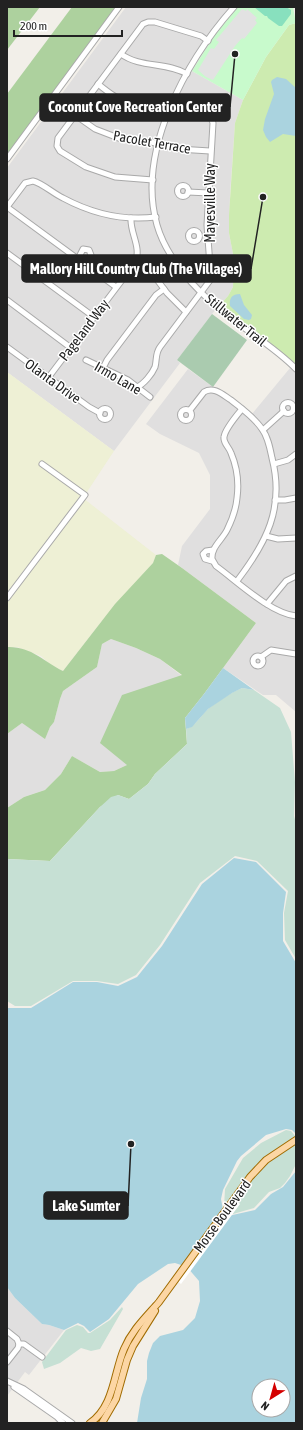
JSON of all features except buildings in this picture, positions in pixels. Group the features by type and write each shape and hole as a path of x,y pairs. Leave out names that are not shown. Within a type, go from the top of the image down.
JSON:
{"main road":[{"name":"Morse Boulevard","path":"90,1423 97,1417 110,1396 118,1365 132,1333 176,1280 250,1177 266,1160 296,1140"},
{"name":"Morse Boulevard","path":"102,1423 116,1399 127,1360 133,1346 159,1302"}],"street":[{"path":"7,159 120,7"},
{"name":"Stillwater Trail","path":"232,8 208,41 187,74 170,108 158,144 153,180 153,197 156,217 162,238 171,254 201,292 224,313 283,357 296,369"},
{"path":"153,180 127,179 105,174 86,167 62,153 58,149 57,140 141,26 148,22 154,22 201,36 208,41"},
{"path":"121,54 130,60 178,70 187,74"},
{"path":"98,84 113,96 123,101 170,108"},
{"name":"Mayesville Way","path":"137,387 142,384 152,371 155,366 158,350 210,282 212,276 208,236 210,151 213,123 207,112"},
{"name":"Pacolet Terrace","path":"75,115 95,129 113,137 128,141 158,144 178,149 210,151"},
{"path":"116,287 7,207 23,185 34,181 64,199 82,207 112,215 131,218 156,217"},
{"path":"188,192 209,193"},
{"name":"Pageland Way","path":"48,378 135,263 137,246 131,226 131,218"},
{"path":"200,236 208,236"},
{"path":"78,259 84,249 90,250 92,255 85,264"},
{"path":"7,253 94,317"},
{"path":"152,273 164,289 186,312"},
{"path":"103,368 107,360 156,295 164,289"},
{"path":"7,300 71,348"},
{"name":"Olanta Drive","path":"7,347 48,378 100,413"},
{"name":"Irmo Lane","path":"86,360 122,377 150,397"},
{"path":"190,410 202,394 207,390 218,391 251,416 263,430 274,464 275,500 266,536 259,551 237,581"},
{"path":"242,409 226,430 224,437 225,442 232,454 238,483 236,502 227,530 213,550 212,561 216,566 267,604 280,612 296,616"},
{"path":"263,430 284,411"},
{"path":"274,464 288,460 296,454"},
{"path":"7,598 85,495 42,464"},
{"path":"275,500 296,498"},
{"path":"266,536 278,539 296,538"},
{"path":"212,561 205,560 203,554 208,550 213,550"},
{"path":"267,604 286,581 296,576"},
{"path":"261,657 271,650 296,654"},
{"path":"7,1331 17,1339 19,1344"},
{"path":"19,1344 24,1344 42,1358"},
{"path":"7,1362 19,1344"},
{"path":"7,1381 63,1423"},
{"path":"7,1381 24,1389 72,1423"}],"shaded area":[{"path":"126,7 238,7 214,36 192,71 243,100 235,123 230,195 229,233 234,259 233,287 228,296 212,314 177,360 180,363 114,451 7,372 7,168"},
{"path":"242,9 246,11 247,9 257,18 255,20 257,23 244,39 242,38 235,46 213,80 206,77 198,70 211,48 214,49 219,42 216,40"},
{"path":"290,368 296,374 296,712 276,695 263,695 223,668 256,623 178,565 182,546 210,509 210,475 199,453 160,434 146,424 188,369 252,414"},
{"path":"111,639 160,659 182,676 127,765 114,771 100,772 72,756 61,774 45,790 24,797 7,808 7,734 22,723 45,738 54,722 63,691 97,667 102,644"},
{"path":"7,1287 15,1298 42,1324 64,1330 29,1375 25,1372 7,1396"}],"green space":[{"path":"7,7 40,7 7,50"},
{"path":"72,7 117,7 7,156 7,94"},
{"path":"238,7 293,7 296,19 296,23 289,25 266,57 243,100 192,71 214,36"},
{"path":"254,7 286,7 291,10 291,14 282,26 279,26"},
{"path":"296,23 296,368 285,355 219,306 228,296 233,287 234,259 229,233 229,215 235,123 243,100 266,57 289,25"},
{"path":"212,314 247,340 213,387 177,360"},
{"path":"7,372 114,451 83,498 156,555 153,563 101,622 63,671 51,665 41,656 17,647 7,647"},
{"path":"162,554 256,623 185,718 187,744 155,774 148,784 129,799 118,795 100,807 50,861 7,859 7,808 24,797 45,790 61,774 72,756 100,772 114,771 127,765 100,743 122,695 182,675 160,659 111,639 102,644 97,667 63,691 54,722 45,739 22,723 7,734 7,647 15,647 30,652 63,671 115,604 153,563 156,555"},
{"path":"242,688 254,690 280,708 291,732 295,782 294,816 296,823 296,959 285,940 284,913 288,891 257,861 235,856 200,883 160,945 136,975 118,984 97,981 73,981 31,1006 15,1006 7,1001 7,859 50,861 111,797 118,795 129,799 148,784 155,774 187,744 186,729 190,728 196,723 209,708 233,692"},
{"path":"286,1130 291,1131 296,1137 265,1159 225,1209 225,1189 243,1158 261,1143"},
{"path":"296,1142 296,1164 285,1183 280,1188 269,1192 254,1208 233,1214 228,1211 252,1178 267,1162"},
{"path":"122,1307 123,1309 100,1349 91,1351 81,1348 60,1363 44,1369 42,1362 66,1330 77,1325 83,1327 88,1333 90,1333 110,1320"}],"water":[{"path":"277,77 286,79 296,88 296,136 283,134 270,142 263,130 265,119 274,94 271,82"},
{"path":"240,294 244,305 252,315 251,319 249,320 244,319 230,306 232,297"},
{"path":"223,668 254,690 242,688 232,693 208,709 192,727 186,729 185,718"},
{"path":"234,858 256,862 286,892 283,913 283,941 296,963 296,1134 292,1130 286,1129 266,1135 241,1156 223,1190 221,1199 223,1210 228,1216 255,1210 271,1194 283,1187 296,1171 296,1423 137,1423 141,1398 147,1379 147,1361 153,1343 160,1336 183,1330 195,1318 200,1301 199,1281 187,1267 175,1263 168,1264 138,1284 109,1319 90,1332 78,1323 64,1330 42,1324 15,1298 7,1287 7,1008 31,1008 73,982 97,982 118,986 137,977 162,946 202,884"}],"pier":[{"path":"232,1197 240,1204 181,1284 173,1278"}],"place":[{"name":"Coconut Cove Recreation Center","path":"235,54"},
{"name":"Mallory Hill Country Club (The Villages)","path":"263,197"},
{"name":"Lake Sumter","path":"131,1144"}]}
